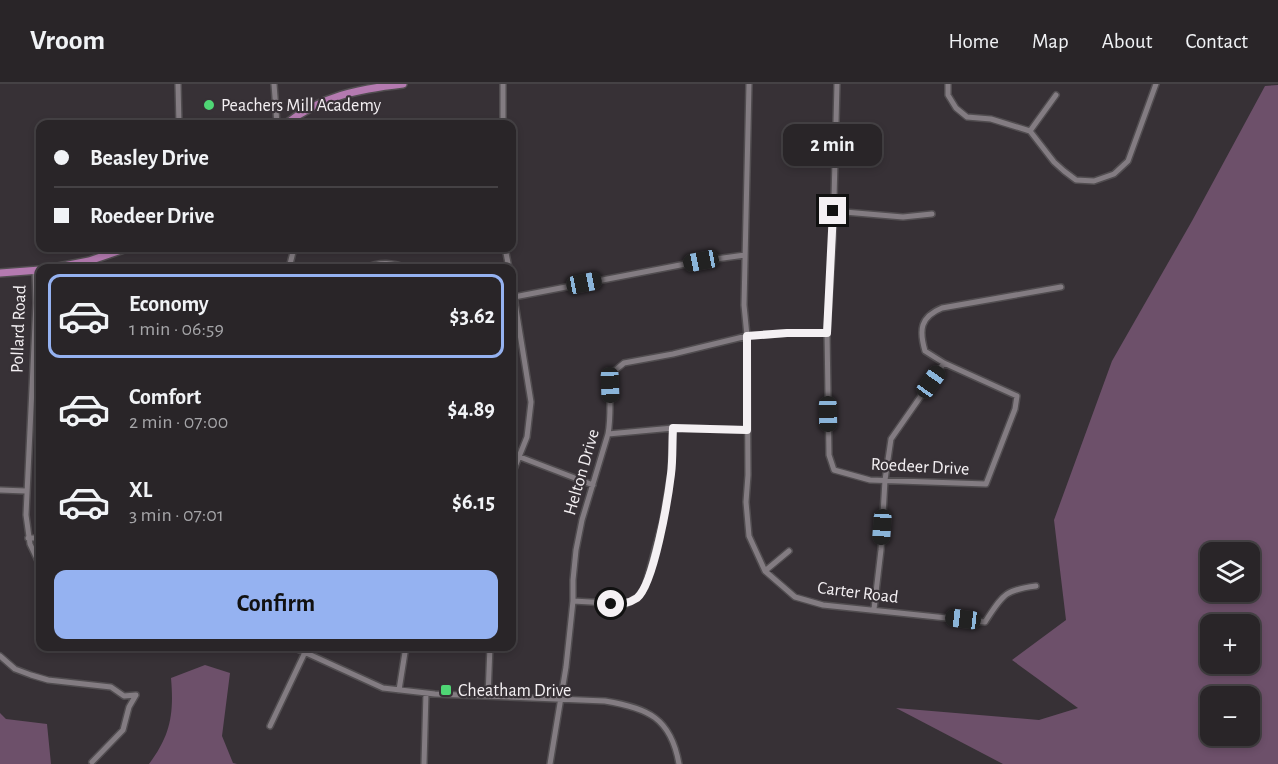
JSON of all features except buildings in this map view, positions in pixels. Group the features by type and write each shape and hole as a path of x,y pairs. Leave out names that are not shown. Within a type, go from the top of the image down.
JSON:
{"main road":[{"path":"292,120 307,109 333,97 372,86 403,84"},
{"path":"74,264 115,252"},
{"path":"0,273 36,271"}],"street":[{"path":"178,84 179,120"},
{"path":"274,84 278,120"},
{"path":"503,84 503,120"},
{"name":"Carter Road","path":"749,84 744,305 747,336 746,502 749,536 765,571 795,597 823,606 874,609 985,622 998,603 1012,589 1036,586"},
{"name":"Roedeer Drive","path":"837,84 827,333 829,455 834,470 870,480 986,484 1015,409 1017,396 944,363 925,351 921,336 924,321 931,312 942,308 1061,287"},
{"path":"948,84 948,95 956,108 967,117 999,120 1030,130 1054,162 1076,180 1094,181 1114,174 1128,161 1156,84"},
{"path":"1030,130 1056,95"},
{"path":"833,211 903,217 932,214"},
{"path":"516,297 701,261 745,255"},
{"path":"375,264 394,264"},
{"name":"Pollard Road","path":"36,303 26,491 28,538 36,558"},
{"path":"516,309 531,392 527,438 516,466"},
{"path":"516,334 520,333"},
{"name":"Helton Drive","path":"550,764 553,736 562,699 576,550 582,520 608,434 611,419 612,373 624,363 674,354 747,336 827,333"},
{"path":"874,609 881,550 885,480 891,439 944,363"},
{"path":"608,434 673,428 747,430"},
{"path":"573,601 626,604 638,597 645,587 665,509 671,473 673,428"},
{"path":"520,457 593,485"},
{"path":"0,490 26,491"},
{"path":"28,538 36,538"},
{"path":"765,571 789,551"},
{"path":"301,651 383,688 426,693 605,701 628,705 645,711 660,721 675,744 679,764"},
{"path":"399,690 405,651"},
{"path":"488,696 490,651"},
{"path":"270,726 305,653"},
{"path":"0,656 15,669 48,680 111,687 124,696 136,695 129,707 123,730 92,762"},
{"path":"424,764 426,693"}],"shaded area":[{"path":"1278,85 1278,764 1003,764 896,708 1039,720 1078,708 1012,660 1066,620 1054,520 1112,361 1192,221 1265,86"},
{"path":"205,665 230,673 222,736 233,763 237,764 149,764 162,743 169,723 172,702 171,678"},
{"path":"0,713 6,719 47,724 51,764 0,764"}],"place":[{"name":"Peachers Mill Academy","path":"209,105"},
{"name":"Cheatham Drive","path":"446,690"}],"route":[{"path":"611,604 626,604 638,597 645,587 663,520 671,473 673,428 747,430 747,336 827,333 833,211"}]}
